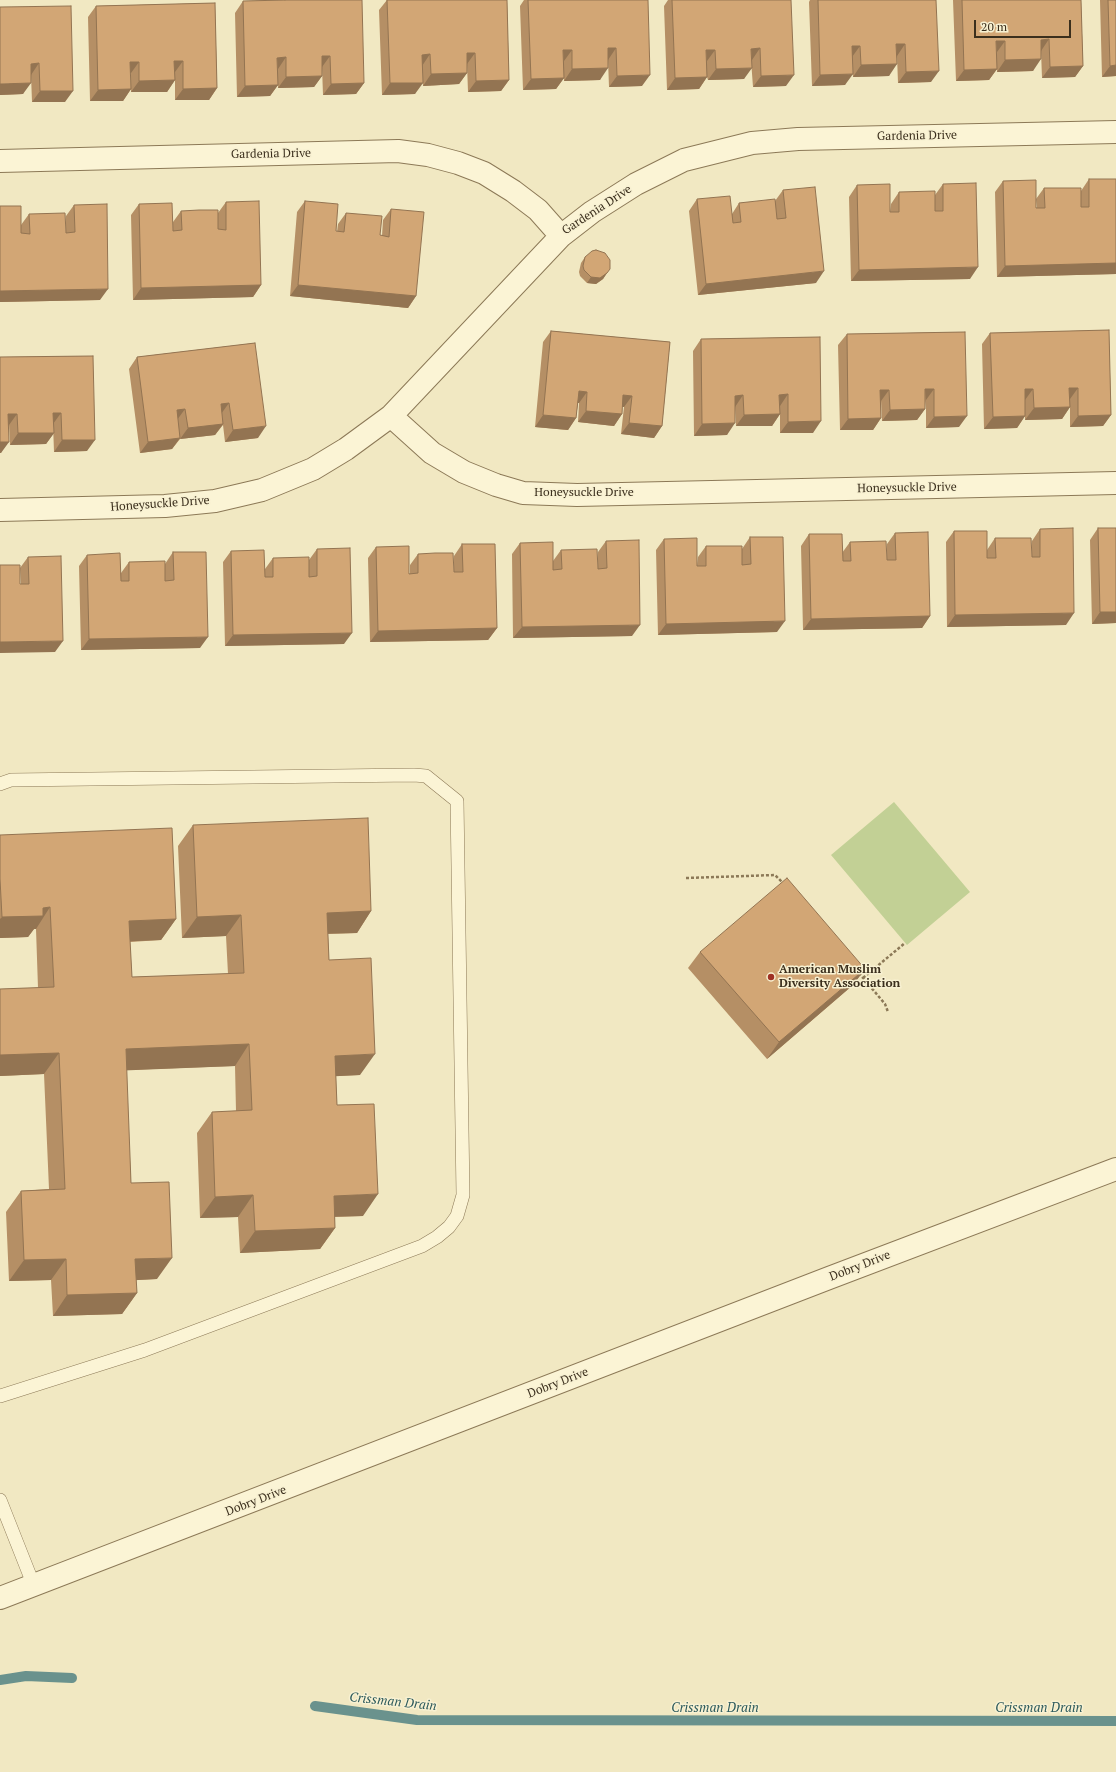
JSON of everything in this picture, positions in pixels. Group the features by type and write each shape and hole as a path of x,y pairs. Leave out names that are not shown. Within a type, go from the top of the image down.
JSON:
{"street":[{"name":"Gardenia Drive","path":"0,161 398,151 428,155 458,163 484,173 513,191 538,210 561,236 592,212 636,184 684,160 752,144 798,139 1116,132"},
{"path":"391,416 561,236"},
{"name":"Honeysuckle Drive","path":"0,510 165,506 215,501 262,490 314,469 346,449 391,416 432,453 464,472 496,485 523,493 585,495 1116,483"},
{"name":"Dobry Drive","path":"0,1598 829,1278 1116,1170"}],"lane":[{"path":"0,784 11,780 414,775 426,776 457,801 463,1195 457,1216 449,1227 437,1237 422,1246 145,1350 0,1396"},
{"path":"0,1500 34,1586"}],"path":[{"path":"686,878 775,875 786,887"},
{"path":"863,978 905,943"},
{"path":"858,972 885,1004 888,1012"}],"green space":[{"path":"894,802 970,892 907,945 831,855"}],"building":[{"path":"362,0 364,83 331,84 330,56 322,56 322,76 286,77 286,57 277,58 278,85 245,86 243,1"},
{"path":"387,0 507,0 509,80 476,81 475,53 467,53 467,73 431,74 430,54 422,55 423,83 390,83"},
{"path":"528,0 648,0 650,75 617,76 616,48 608,48 608,68 572,69 572,50 563,50 564,78 531,79"},
{"path":"672,0 791,0 794,75 761,76 760,48 751,49 752,68 716,69 715,50 706,50 707,77 675,78"},
{"path":"818,0 936,0 939,71 906,72 905,44 896,44 897,64 861,65 860,46 852,46 853,74 820,75"},
{"path":"962,0 1081,0 1083,66 1050,67 1049,39 1041,40 1041,59 1005,60 1005,41 996,41 997,69 964,70"},
{"path":"1108,0 1116,0 1116,65 1110,66"},
{"path":"215,3 217,88 183,89 183,61 174,61 175,80 139,81 139,62 130,62 131,89 98,90 96,6"},
{"path":"71,6 73,91 40,91 39,63 31,64 31,83 0,84 0,7"},
{"path":"1089,179 1116,179 1116,263 1005,266 1003,181 1036,180 1036,208 1045,208 1044,188 1081,188 1081,207 1089,207"},
{"path":"976,183 978,267 859,270 857,185 890,184 890,212 899,212 899,192 935,191 935,211 943,211 943,184"},
{"path":"815,187 824,271 706,284 697,199 730,196 733,223 741,222 739,203 775,199 777,219 786,218 783,190"},
{"path":"259,201 261,285 141,288 139,204 172,203 173,231 182,230 181,211 218,210 218,229 226,230 226,202"},
{"path":"305,201 338,204 336,231 344,232 346,213 382,216 380,235 389,237 391,209 424,212 416,296 298,285"},
{"path":"107,204 108,289 0,291 0,206 21,206 21,233 30,234 29,214 65,213 66,233 75,232 74,205"},
{"path":"596,250 605,253 610,260 610,269 600,278 591,277 584,270 583,266 585,257 592,251"},
{"path":"1109,330 1111,415 1078,416 1078,388 1069,388 1070,407 1034,408 1033,389 1025,389 1025,416 993,417 990,333"},
{"path":"551,331 670,342 662,426 629,423 632,396 623,395 622,414 586,411 587,392 579,391 576,418 543,415"},
{"path":"965,332 967,416 934,417 934,389 925,389 925,409 890,410 889,390 880,390 881,418 848,419 847,334"},
{"path":"820,337 821,421 788,422 788,394 779,395 780,414 744,415 743,395 735,396 735,423 702,424 701,339"},
{"path":"255,343 266,426 233,430 229,403 221,404 223,424 188,428 185,409 177,410 180,438 148,442 137,357"},
{"path":"93,356 95,440 62,440 61,413 53,413 54,433 18,433 17,414 8,414 9,442 0,442 0,357"},
{"path":"1073,528 1074,613 955,615 954,531 987,531 987,558 996,558 995,538 1031,538 1032,557 1040,557 1040,529"},
{"path":"1098,528 1116,528 1116,612 1100,612"},
{"path":"928,532 930,616 811,619 809,534 842,534 843,561 851,561 850,542 886,541 887,560 896,560 895,533"},
{"path":"750,537 783,537 785,621 666,624 664,539 697,538 697,566 706,566 706,546 742,546 742,565 751,564"},
{"path":"639,540 640,625 522,627 520,543 553,542 553,570 562,569 561,550 597,549 598,569 607,568 606,541"},
{"path":"462,544 495,544 497,628 378,631 376,547 409,546 409,574 418,573 418,554 435,553 453,553 454,572 463,572"},
{"path":"350,548 352,633 233,635 231,551 264,550 265,577 273,577 273,558 309,557 309,577 317,576 317,549"},
{"path":"173,552 206,552 208,637 89,639 87,555 120,553 121,581 129,581 129,562 165,561 165,581 174,580"},
{"path":"61,556 63,641 0,642 0,565 20,565 20,584 29,584 28,557"},
{"path":"368,818 371,911 327,913 329,960 371,958 375,1054 335,1056 337,1105 374,1104 378,1194 334,1196 335,1228 255,1231 253,1195 215,1197 212,1112 252,1110 249,1044 126,1049 131,1183 169,1182 172,1258 135,1259 137,1293 67,1295 66,1259 24,1260 21,1191 65,1189 59,1053 0,1055 0,989 54,987 50,907 43,908 43,916 2,917 0,835 172,828 176,919 129,921 132,977 244,973 241,915 197,917 193,825"},
{"name":"American Muslim Diversity Association","path":"787,878 865,969 779,1042 700,952"}],"waterway":[{"name":"Crissman Drain","path":"0,1680 26,1676 72,1678"},
{"name":"Crissman Drain","path":"315,1706 417,1720 1116,1721"}],"place":[{"name":"American Muslim Diversity Association","path":"771,977"}]}
